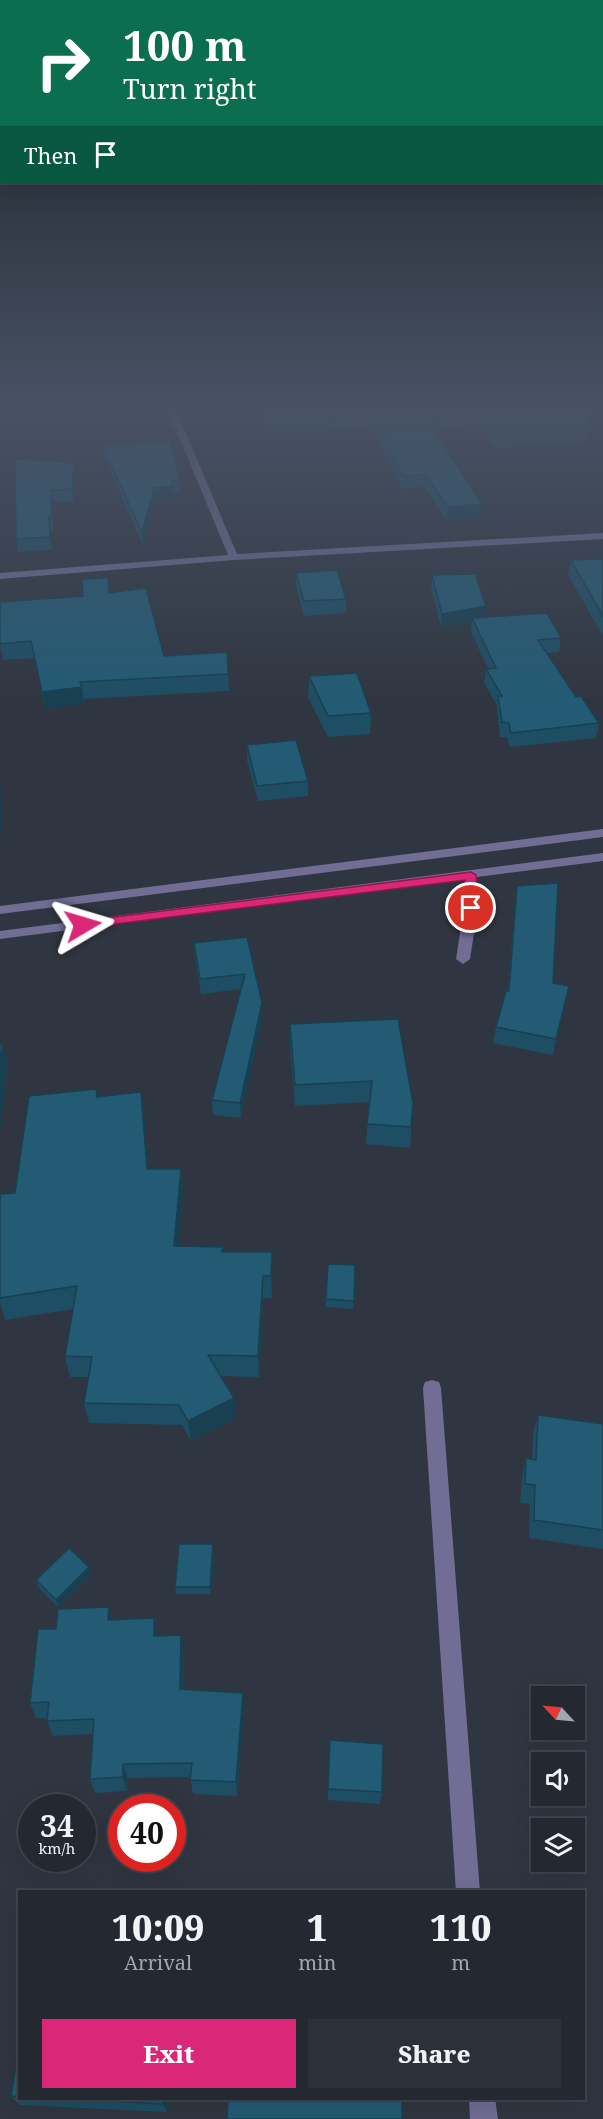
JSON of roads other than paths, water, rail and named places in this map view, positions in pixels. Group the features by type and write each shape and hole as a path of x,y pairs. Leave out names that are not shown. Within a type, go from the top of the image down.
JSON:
{"street":[{"path":"212,504 234,557"},
{"path":"0,576 234,557 603,536"},
{"path":"0,910 603,833"},
{"path":"0,935 603,857"},
{"path":"463,959 471,908 471,875"},
{"path":"83,899 83,925"},
{"path":"432,1388 468,1890"},
{"path":"482,2100 484,2119"}]}
